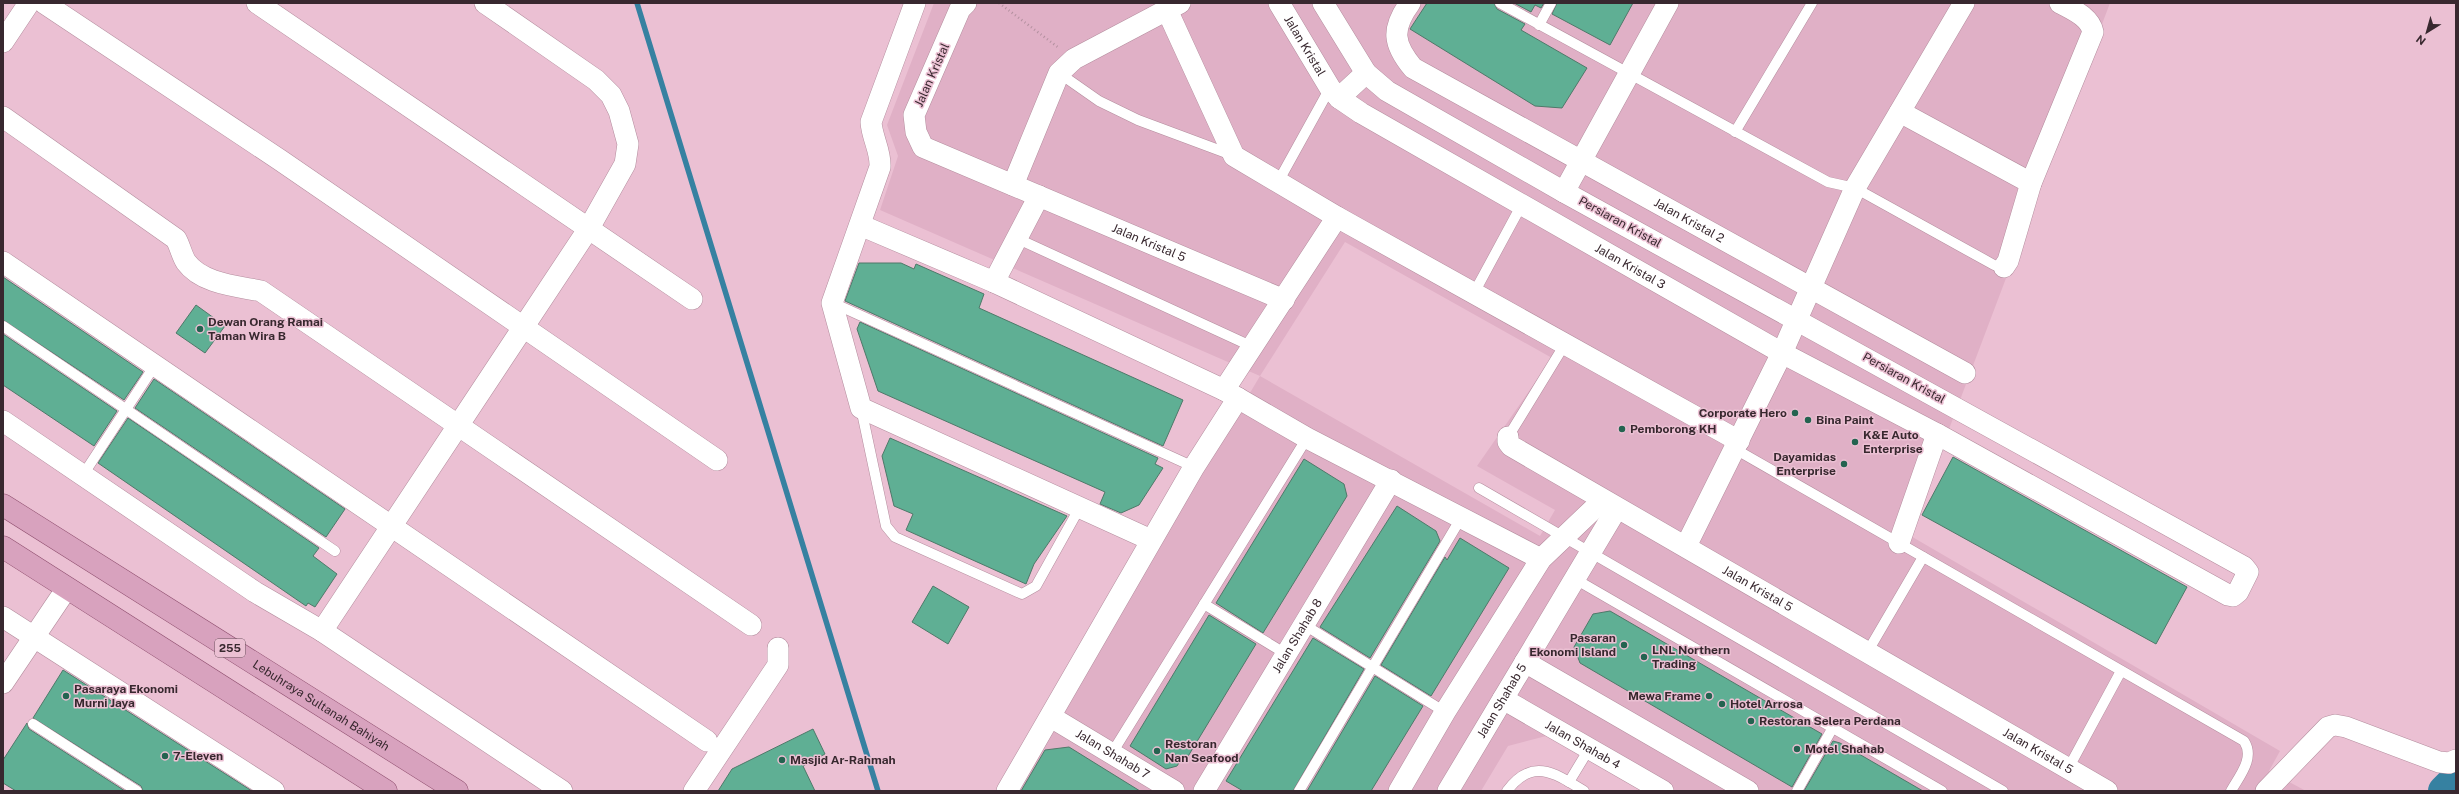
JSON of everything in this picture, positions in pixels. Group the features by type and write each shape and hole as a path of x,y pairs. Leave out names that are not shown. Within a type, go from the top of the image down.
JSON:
{"main road":[{"name":"Lebuhraya Sultanah Bahiyah","path":"3,505 457,791"},
{"path":"3,547 386,791"}],"street":[{"path":"3,42 29,3"},
{"path":"44,3 280,160 521,328 717,460"},
{"path":"257,3 692,299"},
{"path":"322,631 521,328 589,228 625,164 628,144 619,111 611,95 596,80 485,3"},
{"path":"915,3 870,122 881,159 860,225 832,302 861,408 1151,540"},
{"name":"Jalan Kristal","path":"966,3 960,10 914,115 916,132 923,147 1013,185"},
{"name":"Jalan Kristal","path":"1279,3 1334,93"},
{"name":"Persiaran Kristal","path":"1323,3 1366,73 1387,91 1564,192 1796,318 2244,567 2248,572 2235,594 2228,595 1937,434"},
{"name":"Jalan Kristal 2","path":"1410,3 1400,17 1397,34 1399,52 1413,68 1580,162 1965,373"},
{"path":"1564,192 1668,3"},
{"path":"1686,546 1782,353 1796,318 1855,188 1964,3"},
{"path":"2004,267 2008,261 2031,183 2093,32 2092,25 2085,18 2060,3"},
{"path":"1013,185 1066,66 1174,6 1234,156 1337,217 1564,344 1737,445"},
{"path":"1334,93 1366,73"},
{"name":"Jalan Kristal 3","path":"1334,93 1522,206 1782,353 1937,434"},
{"path":"1900,112 2031,183"},
{"path":"3,117 176,239 187,263 204,276 218,282 261,291 751,625"},
{"name":"Jalan Kristal 5","path":"1013,185 1284,300"},
{"path":"994,282 1039,196"},
{"path":"1010,790 1151,540 1194,467 1253,347 1337,217"},
{"path":"860,225 994,282 1231,394 1307,438 1391,480 1541,559"},
{"path":"3,262 391,528 707,741"},
{"path":"3,421 255,592 322,631 562,791"},
{"path":"1899,543 1937,434"},
{"name":"Jalan Kristal 5","path":"1508,437 1508,442 1511,446 1868,651 2107,791"},
{"name":"Jalan Shahab 8","path":"1204,791 1303,624 1391,480"},
{"path":"1399,791 1445,712 1541,559 1563,536 1610,504"},
{"name":"Jalan Shahab 5","path":"1448,791 1591,552 1610,504"},
{"path":"3,682 67,588"},
{"path":"3,617 274,791"},
{"path":"694,791 778,665 778,648"},
{"path":"1525,662 1748,791"},
{"name":"Jalan Shahab 4","path":"1503,699 1663,791"},
{"name":"Jalan Shahab 7","path":"1051,717 1174,791"},
{"path":"2266,791 2328,727 2335,725 2341,725 2439,762 2449,763 2456,760"}],"lane":[{"path":"1500,3 1828,182 1855,188 1994,266 2004,267"},
{"path":"1539,25 1551,3"},
{"path":"1734,132 1812,3"},
{"path":"1066,66 1099,101 1138,120 1234,156"},
{"path":"1278,182 1334,93"},
{"path":"1474,293 1522,206"},
{"path":"1016,238 1253,347"},
{"path":"832,302 1194,467"},
{"path":"3,326 335,551"},
{"name":"Jalan Kristal 5","path":"1508,437 1564,344"},
{"path":"83,475 155,365"},
{"path":"861,408 886,526 889,532 895,537 1022,594 1036,586 1080,507"},
{"path":"1112,753 1307,438"},
{"path":"1737,445 1899,543 2244,742 2248,748 2249,757 2231,791"},
{"path":"1479,488 1851,705 2003,791"},
{"path":"1299,791 1461,518"},
{"path":"1868,651 1923,557"},
{"path":"1575,579 1832,729 1942,791"},
{"path":"1204,604 1286,654"},
{"path":"1303,624 1445,712"},
{"path":"2068,769 2121,671"},
{"path":"33,724 137,791"},
{"path":"1797,791 1832,729"},
{"path":"1569,782 1589,749"},
{"path":"1507,791 1516,779 1525,773 1536,771 1547,772 1584,791"}],"path":[{"path":"999,3 1066,66"}],"shaded area":[{"path":"934,3 2110,3 1909,535 2280,751 2269,771 2306,791 1646,791 1550,735 1508,746 1481,791 1013,791 1260,376 880,210 898,156 887,125","holes":["1345,242 1552,358 1477,466 1555,510 1540,536 1260,376"]}],"building":[{"path":"1427,3 1494,3 1497,9 1525,24 1521,30 1587,68 1562,108 1535,106 1410,29"},
{"path":"1514,3 1544,3 1541,8 1535,5 1531,12"},
{"path":"1557,3 1633,3 1610,45 1552,14"},
{"path":"859,263 901,263 914,269 916,264 984,294 979,308 1183,400 1163,446 845,301"},
{"path":"3,277 143,372 124,400 3,320"},
{"name":"Dewan Orang Ramai Taman Wira B","path":"196,305 225,326 205,353 176,333"},
{"path":"860,322 1158,458 1155,464 1163,468 1139,505 1121,513 1100,504 1105,492 878,391 857,329"},
{"path":"3,334 117,411 94,446 3,385"},
{"path":"154,379 345,509 326,537 135,408"},
{"path":"128,418 319,548 313,556 337,574 315,607 308,603 306,606 98,463"},
{"path":"890,438 1067,516 1034,564 1026,584 906,530 913,514 894,506 882,456"},
{"path":"1953,457 2187,587 2156,644 1922,515"},
{"path":"1304,459 1344,484 1347,496 1263,633 1216,603"},
{"path":"1397,506 1436,531 1440,541 1370,658 1320,627"},
{"path":"1460,538 1509,568 1431,696 1381,665 1445,557 1447,560"},
{"path":"933,586 969,607 948,644 912,622"},
{"path":"1610,611 1822,734 1792,787 1580,663 1574,647 1593,614"},
{"path":"1209,615 1256,644 1187,758 1184,755 1177,766 1166,769 1130,746"},
{"path":"1313,638 1364,669 1293,791 1243,791 1226,781"},
{"path":"63,670 252,791 143,791 141,786 33,718"},
{"path":"1375,676 1423,706 1371,791 1307,791"},
{"path":"27,723 29,729 125,791 16,791 3,783 3,760"},
{"name":"Masjid Ar-Rahmah","path":"813,729 825,754 803,766 815,791 718,791 732,769"},
{"path":"1833,741 1840,743 1923,791 1804,791"},
{"path":"1069,747 1140,791 1021,791 1045,750"}],"waterway":[{"path":"637,3 878,791"},
{"path":"2444,791 2451,784 2456,784"}],"place":[{"name":"Dewan Orang Ramai Taman Wira B","path":"200,329"},
{"name":"Corporate Hero","path":"1795,413"},
{"name":"Bina Paint","path":"1808,420"},
{"name":"Pemborong KH","path":"1622,429"},
{"name":"K&E Auto Enterprise","path":"1855,442"},
{"name":"Dayamidas Enterprise","path":"1844,464"},
{"name":"Pasaran Ekonomi Island","path":"1624,645"},
{"name":"LNL Northern Trading","path":"1644,657"},
{"name":"Pasaraya Ekonomi Murni Jaya","path":"66,696"},
{"name":"Mewa Frame","path":"1709,696"},
{"name":"Hotel Arrosa","path":"1722,704"},
{"name":"Restoran Selera Perdana","path":"1751,721"},
{"name":"Motel Shahab","path":"1797,749"},
{"name":"Restoran Nan Seafood","path":"1157,751"},
{"name":"7-Eleven","path":"165,756"},
{"name":"Masjid Ar-Rahmah","path":"782,760"}]}
